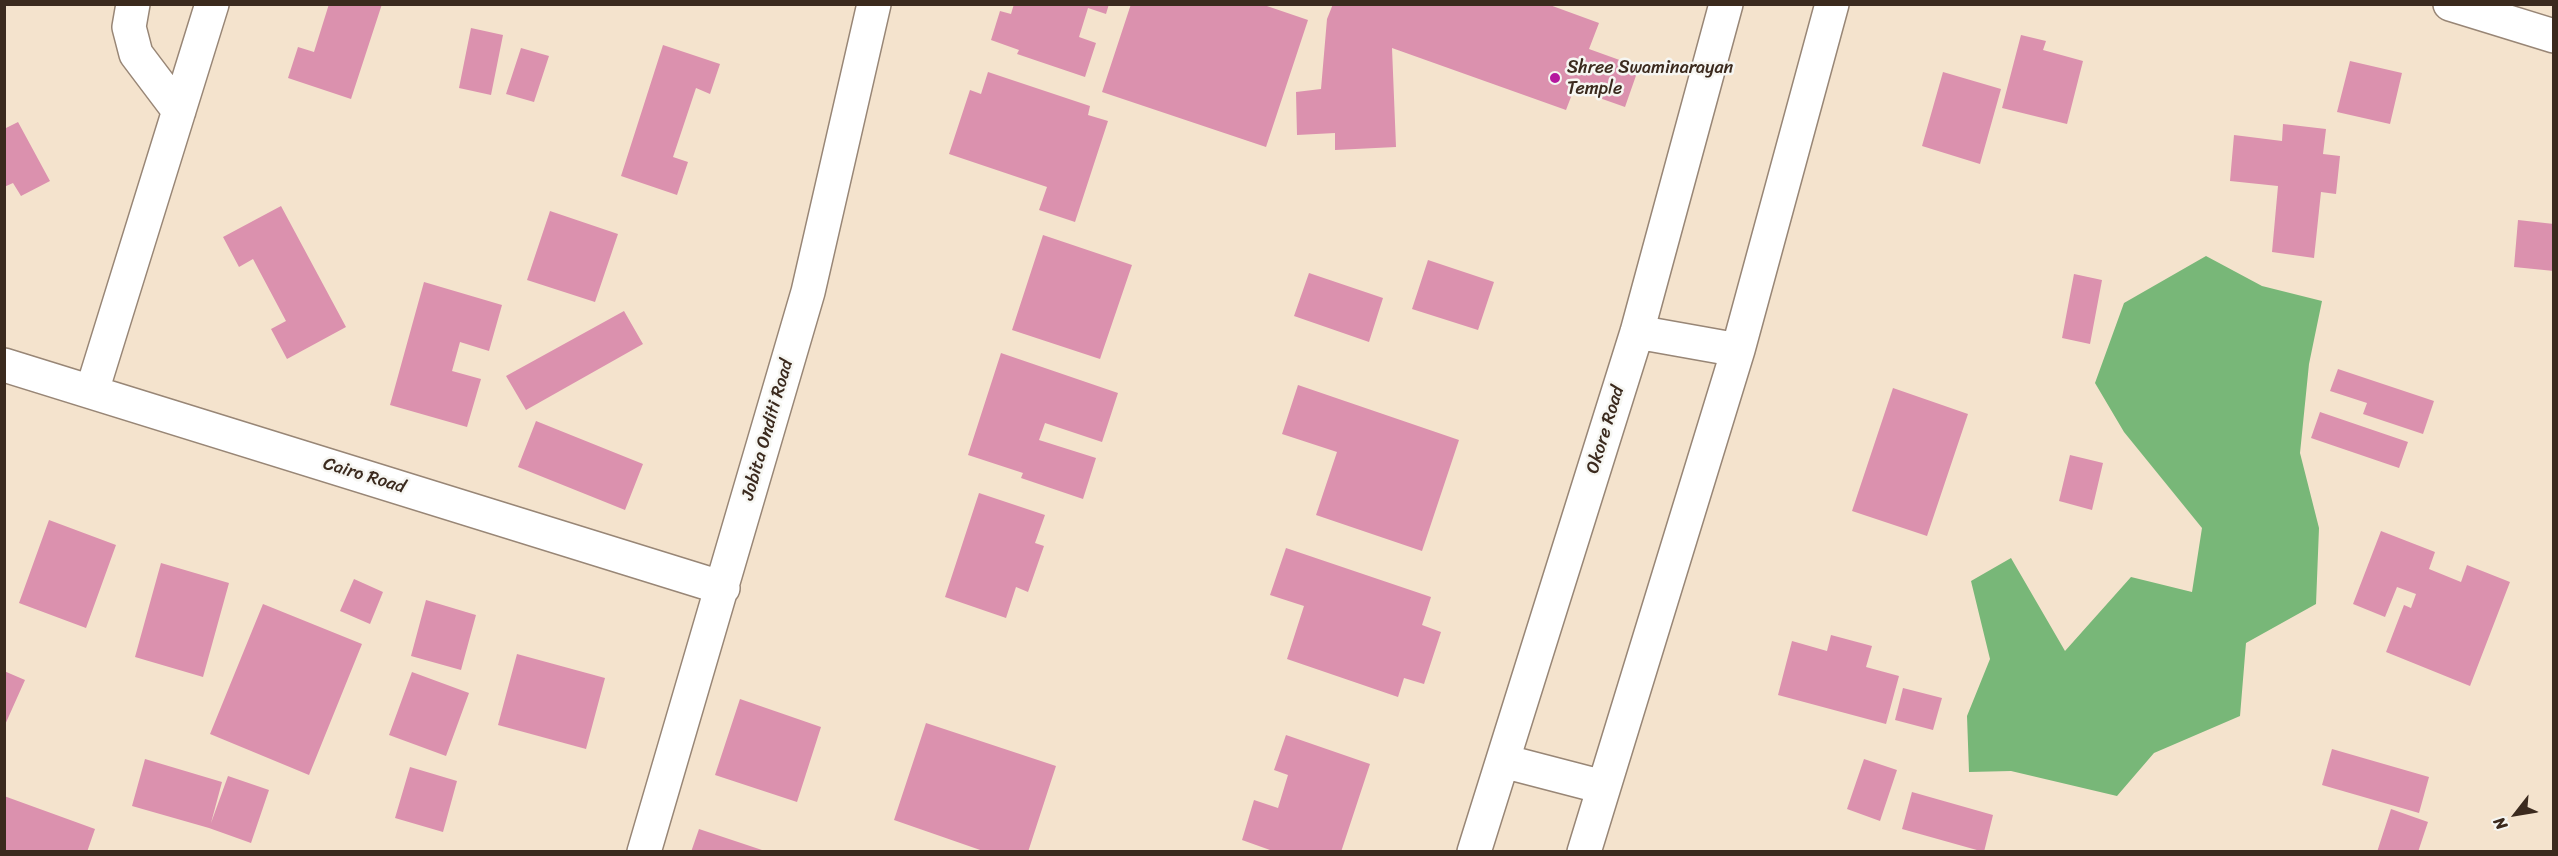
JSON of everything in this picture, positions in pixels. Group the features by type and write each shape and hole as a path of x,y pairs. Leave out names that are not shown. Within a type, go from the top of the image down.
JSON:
{"street":[{"path":"133,4 129,27 136,54 179,111"},
{"path":"92,392 212,4"},
{"name":"Jobita Onditi Road","path":"644,852 808,292 874,4"},
{"name":"Okore Road","path":"1474,852 1636,332 1726,4"},
{"path":"1584,852 1738,350 1832,4"},
{"path":"2450,4 2553,36"},
{"path":"1636,332 1738,350"},
{"name":"Cairo Road","path":"4,365 723,588"},
{"path":"1503,761 1603,788"}],"green space":[{"path":"2206,256 2262,286 2322,301 2309,364 2300,453 2319,528 2316,604 2246,643 2240,716 2154,753 2117,796 2011,771 1969,772 1967,716 1990,659 1971,581 2011,558 2065,651 2131,577 2192,592 2202,528 2124,432 2095,383 2124,303"}],"building":[{"path":"329,4 382,4 351,99 288,78 298,47 314,52"},
{"path":"1014,4 1109,4 1106,14 1088,8 1079,37 1096,43 1085,77 1017,54 1019,50 991,40 1000,11 1011,14"},
{"path":"1131,4 1261,4 1308,20 1266,147 1102,92"},
{"name":"Shree Swaminarayan Temple","path":"1333,4 1547,4 1599,23 1589,49 1639,67 1625,107 1574,89 1566,110 1392,48 1396,147 1335,150 1335,133 1297,135 1296,92 1321,89 1327,19"},
{"path":"471,28 503,35 491,95 459,88"},
{"path":"2021,35 2046,41 2043,50 2083,61 2067,124 2002,108"},
{"path":"663,45 720,64 710,94 696,88 673,157 688,162 677,195 621,176"},
{"path":"521,48 549,56 534,102 506,94"},
{"path":"2350,61 2402,73 2390,124 2337,112"},
{"path":"988,72 1090,106 1088,115 1108,121 1075,222 1039,210 1047,187 949,154 970,90 981,94"},
{"path":"1943,72 2001,89 1980,164 1922,146"},
{"path":"18,122 50,181 21,196 13,183 4,187 4,129"},
{"path":"2283,124 2326,129 2323,154 2340,156 2336,194 2321,192 2314,258 2272,252 2278,186 2230,181 2234,135 2282,141"},
{"path":"281,206 346,327 287,359 271,329 286,321 253,259 239,267 223,237"},
{"path":"550,211 618,234 595,302 527,280"},
{"path":"2518,220 2554,224 2554,271 2514,267"},
{"path":"1043,235 1132,265 1100,359 1012,330"},
{"path":"1428,260 1494,282 1478,330 1412,309"},
{"path":"1309,273 1383,298 1369,342 1294,316"},
{"path":"2074,274 2102,280 2090,344 2062,338"},
{"path":"424,282 502,305 489,351 460,342 452,371 481,379 467,427 390,405"},
{"path":"624,311 643,344 526,410 506,376"},
{"path":"1001,353 1118,393 1102,442 1045,423 1039,440 1096,458 1083,499 1021,478 1023,473 968,455"},
{"path":"2338,369 2434,401 2423,434 2363,414 2367,403 2330,391"},
{"path":"1298,385 1459,440 1422,551 1316,515 1337,452 1282,434"},
{"path":"1893,388 1968,414 1927,536 1852,511"},
{"path":"2320,412 2408,442 2399,468 2311,438"},
{"path":"536,421 643,464 625,510 518,467"},
{"path":"2070,455 2103,463 2092,510 2059,501"},
{"path":"979,493 1045,515 1035,543 1044,546 1028,592 1016,587 1006,618 945,597"},
{"path":"49,520 116,545 86,628 19,603"},
{"path":"2381,531 2435,552 2429,569 2461,582 2467,565 2510,582 2470,686 2386,652 2404,605 2411,608 2416,594 2397,587 2385,617 2353,604"},
{"path":"1286,548 1431,597 1422,625 1441,632 1424,684 1404,678 1398,697 1287,659 1304,606 1270,595"},
{"path":"161,563 229,583 203,677 135,657"},
{"path":"354,579 383,592 370,624 340,611"},
{"path":"426,600 476,615 461,670 411,656"},
{"path":"263,604 362,644 309,775 210,734"},
{"path":"1831,635 1872,646 1866,667 1899,676 1886,724 1778,695 1792,641 1827,651"},
{"path":"517,654 605,678 586,749 498,725"},
{"path":"4,671 25,680 4,727"},
{"path":"412,672 469,693 446,756 389,735"},
{"path":"1903,688 1942,698 1933,730 1895,720"},
{"path":"740,699 821,727 797,802 715,775"},
{"path":"926,723 1056,766 1028,852 986,852 894,820"},
{"path":"1286,735 1370,764 1341,852 1270,852 1270,850 1242,840 1254,800 1278,808 1288,775 1274,770"},
{"path":"2332,749 2429,777 2419,813 2322,785"},
{"path":"145,759 222,782 211,823 228,776 269,790 251,843 209,828 132,806"},
{"path":"1864,759 1897,770 1880,821 1847,809"},
{"path":"410,767 457,781 443,832 395,818"},
{"path":"1912,792 1993,815 1984,852 1902,829"},
{"path":"4,796 95,829 87,852 4,852"},
{"path":"2391,809 2428,822 2418,852 2377,852"},
{"path":"699,829 765,851 691,852"}],"place":[{"name":"Shree Swaminarayan Temple","path":"1555,78"}]}
